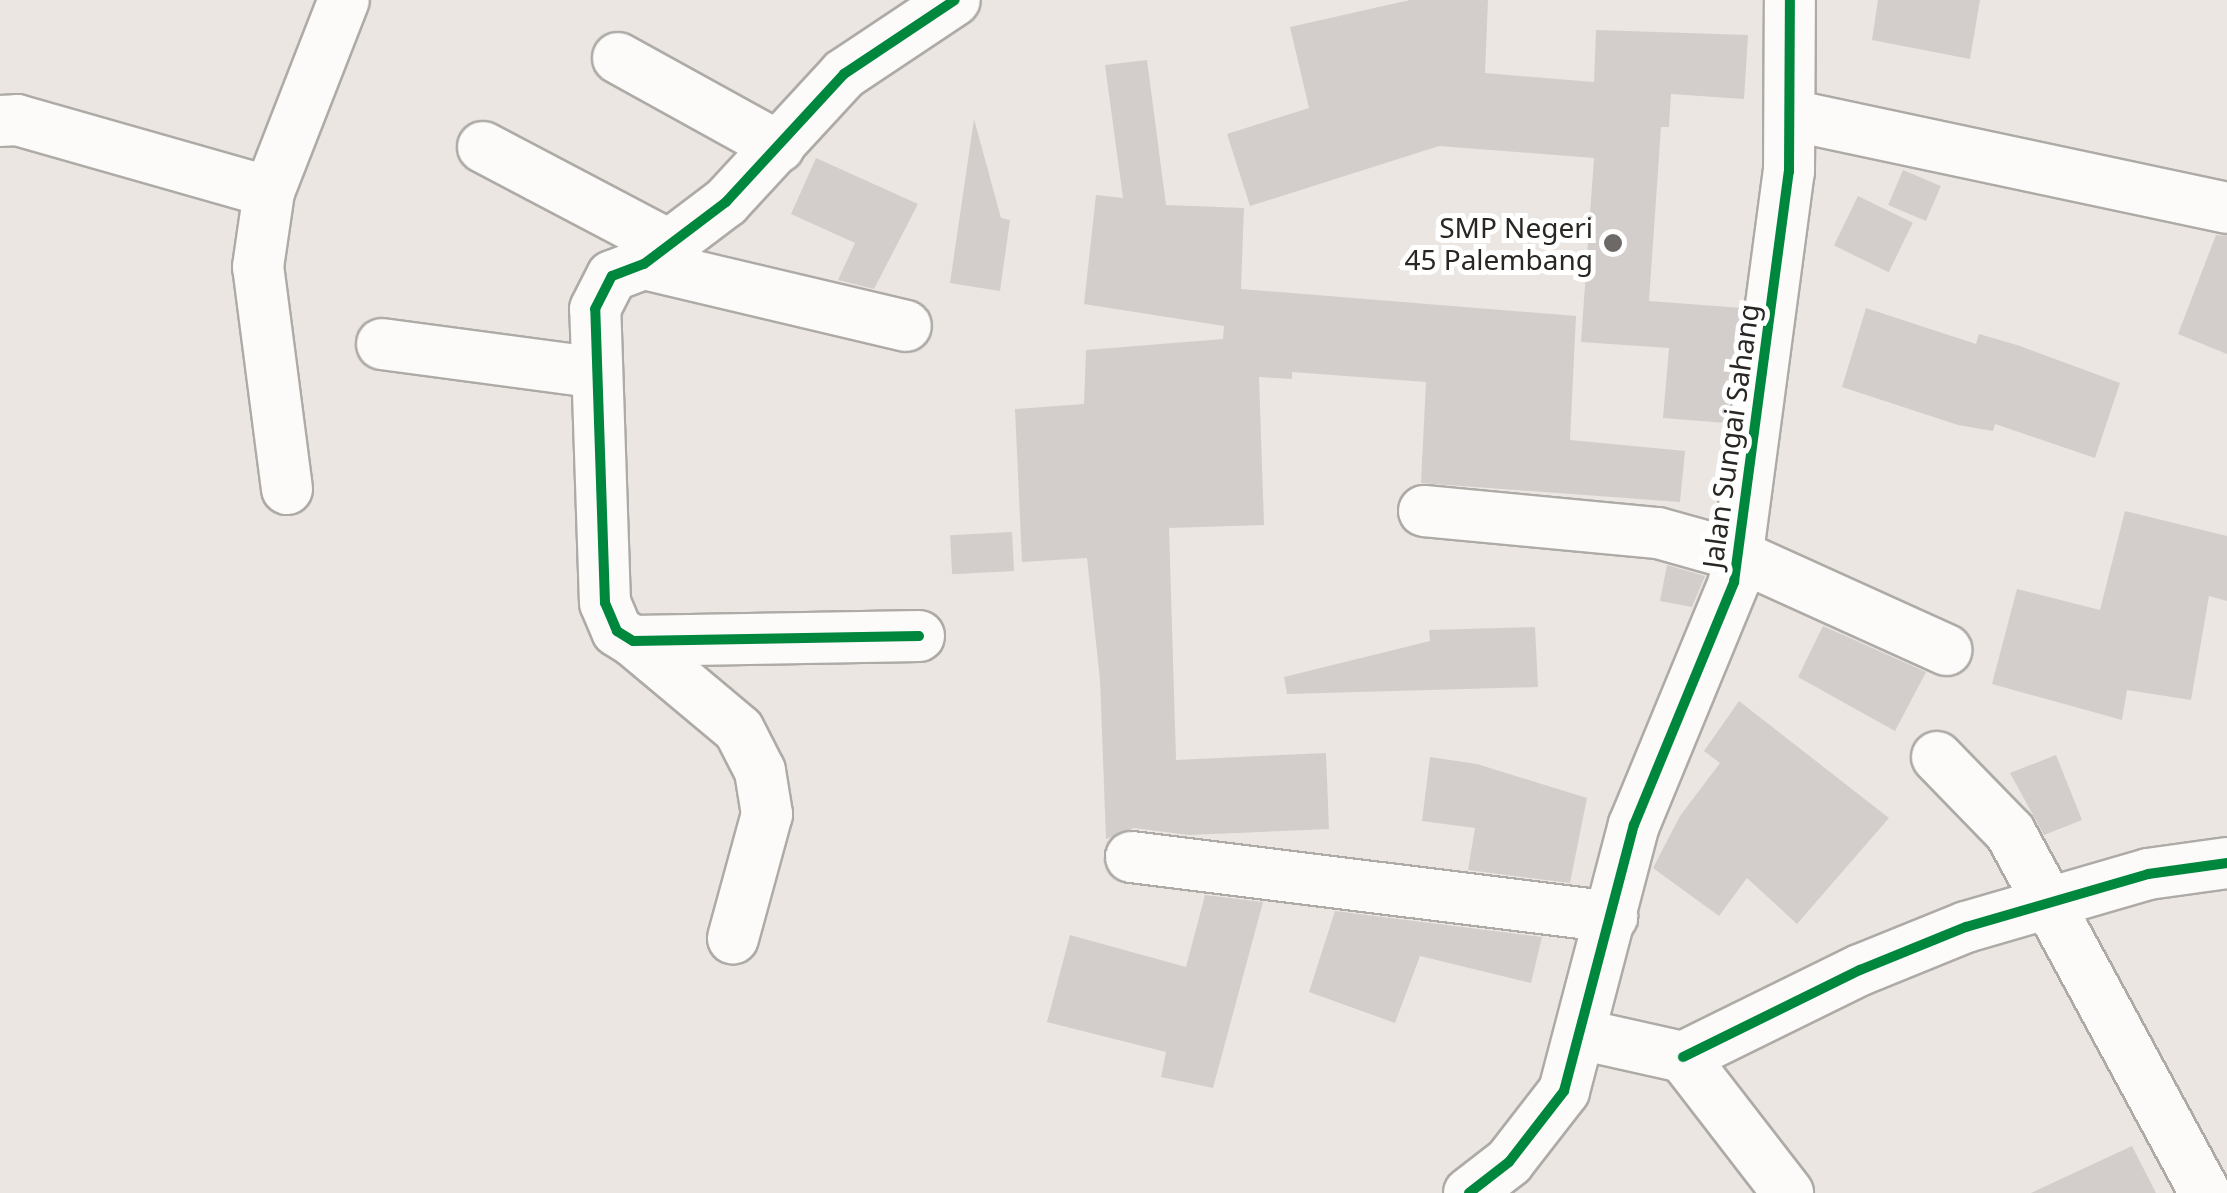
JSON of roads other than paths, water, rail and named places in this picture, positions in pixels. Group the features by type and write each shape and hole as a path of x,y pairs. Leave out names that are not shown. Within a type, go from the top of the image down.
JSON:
{"street":[{"path":"287,489 258,266 268,192 344,0"},
{"name":"Jalan Sungai Sahang","path":"1469,1193 1518,1178 1564,1091 1634,825 1734,582 1789,172 1790,0"},
{"path":"732,938 767,814 760,772 739,730 618,631 605,602 593,372 600,290 612,276 654,254 726,202 844,74 936,4"},
{"path":"618,58 779,147"},
{"path":"1790,115 2227,208"},
{"path":"0,122 17,120 268,192"},
{"path":"482,147 654,254 906,326"},
{"path":"382,344 593,372"},
{"path":"1424,510 1658,533 1737,555 1946,650"},
{"path":"633,641 919,636"},
{"path":"1937,757 2010,832 2205,1193"},
{"path":"1131,857 1612,917"},
{"path":"1683,1058 1860,970 1966,926 2148,874 2227,863"},
{"path":"1580,1034 1683,1058 1788,1193"}],"place":[{"name":"SMP Negeri 45 Palembang","path":"1613,243"}]}
